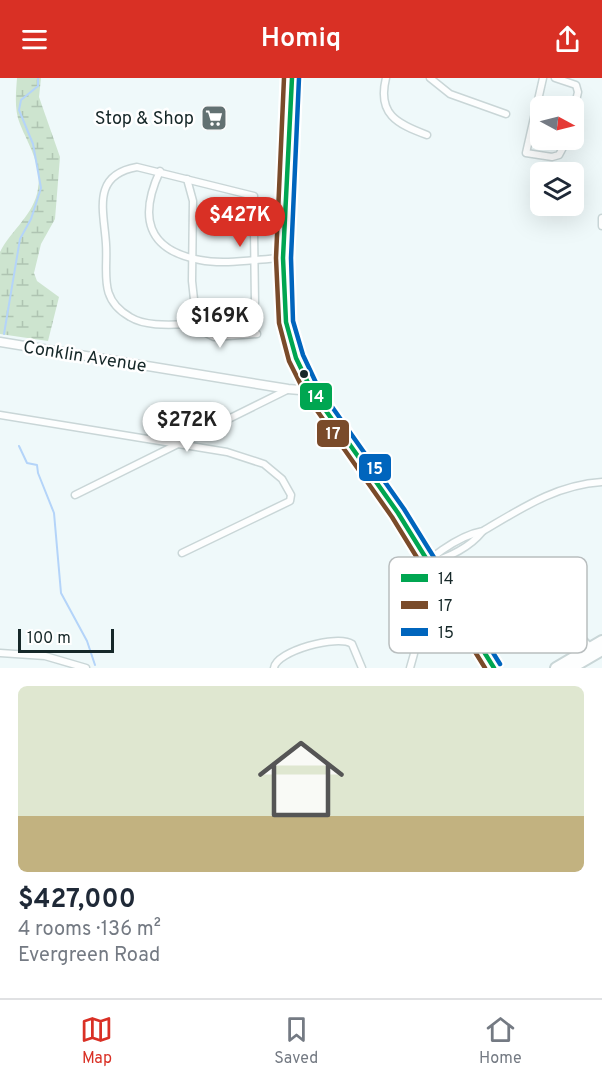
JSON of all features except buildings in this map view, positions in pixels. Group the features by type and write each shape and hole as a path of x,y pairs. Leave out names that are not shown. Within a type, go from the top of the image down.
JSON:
{"highway":[{"path":"588,648 602,640"},
{"path":"571,668 602,650"},
{"path":"556,668 580,653"}],"main road":[{"path":"292,78 283,258 286,322 296,358 312,391 374,477 427,557"},
{"path":"485,653 494,668"}],"street":[{"path":"386,78 383,100 390,116 409,128 427,135"},
{"path":"430,78 450,94 506,114"},
{"path":"539,96 543,78"},
{"path":"555,78 576,85 577,96"},
{"path":"530,135 526,153 552,158 559,155 562,150"},
{"path":"198,324 153,323 131,318 118,307 104,284 106,244 101,209 105,189 110,180 124,169 137,167 254,196"},
{"path":"160,171 148,205 151,227 163,242 193,258 212,261 283,258"},
{"path":"187,179 193,201 193,292 198,324 208,336 257,334"},
{"path":"602,218 602,226"},
{"path":"254,231 255,303"},
{"name":"Conklin Avenue","path":"0,342 312,391"},
{"path":"75,495 288,389"},
{"path":"0,415 227,452 264,464 274,471 288,488 291,498 285,503 182,553"},
{"path":"434,557 472,533 483,531 548,493 567,487 602,482"},
{"path":"274,668 277,659 286,654 337,639 352,644 362,668"},
{"path":"0,653 45,656 86,668"},
{"path":"410,668 413,653"}],"green space":[{"path":"17,78 41,78 39,97 60,157 55,219 41,244 34,273 37,281 59,297 48,341 0,334 0,252 32,207 39,180 36,163 17,113"}],"waterway":[{"path":"4,334 20,239 31,219 41,188 33,144 19,110 21,100 38,86 38,78"},
{"path":"19,446 27,463 37,465 54,513 61,593 87,641 95,665"}],"transit line":[{"name":"17","path":"284,78 276,258 279,323 289,361 306,395 392,517 417,557"},
{"name":"14","path":"292,78 283,258 286,322 296,358 312,391 398,513 425,557"},
{"name":"15","path":"299,78 291,258 293,321 303,355 318,387 404,509 434,557"},
{"name":"17","path":"476,653 485,668"},
{"name":"14","path":"485,653 494,668"},
{"name":"15","path":"493,653 500,664"}],"place":[{"name":"Stop & Shop","path":"214,118"}]}
